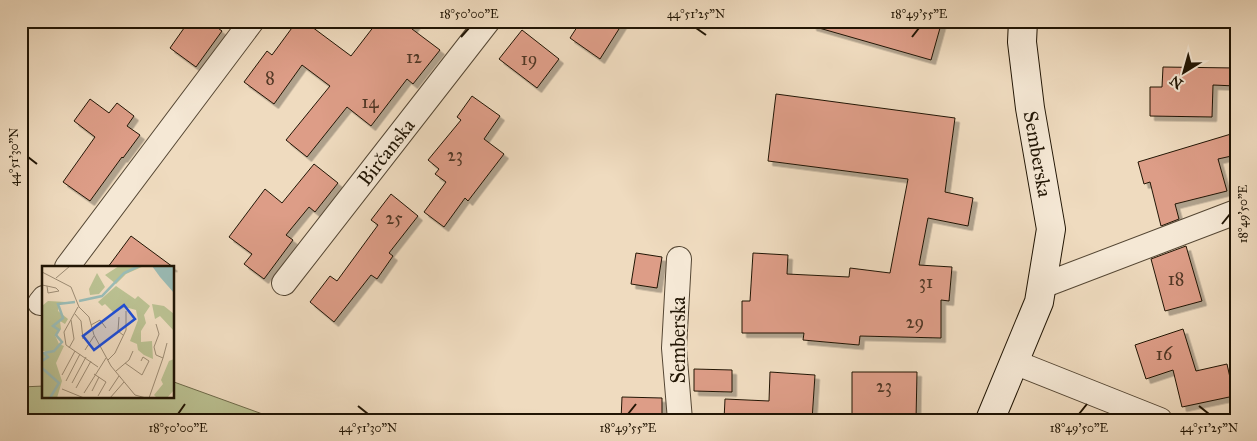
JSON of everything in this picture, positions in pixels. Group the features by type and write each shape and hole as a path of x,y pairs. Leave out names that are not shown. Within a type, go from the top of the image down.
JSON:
{"main road":[{"name":"Semberska","path":"990,420 1039,302 1051,229 1030,108 1022,42 1023,21"}],"street":[{"path":"67,266 252,21"},
{"name":"Birčanska","path":"284,284 488,21"},
{"path":"1042,286 1236,212"},
{"name":"Semberska","path":"679,259 674,348 680,420"},
{"path":"1014,362 1160,420"}],"green space":[{"path":"175,382 279,420 21,420 21,387 42,386 42,398 175,398"}],"building":[{"path":"189,21 208,21 222,31 196,67 170,48"},
{"path":"297,21 304,21 351,56 378,21 418,21 412,29 440,50 413,84 407,79 371,126 347,107 307,157 286,140 330,86 302,65 274,104 244,82 267,51 272,55"},
{"path":"581,21 624,21 600,59 570,38"},
{"path":"812,21 942,21 931,60 812,26"},
{"path":"522,30 559,59 537,88 499,59"},
{"path":"1163,67 1236,68 1236,86 1213,85 1212,117 1150,116 1150,87 1162,87"},
{"path":"776,94 955,118 945,192 973,198 968,226 928,218 919,265 952,267 949,301 941,300 941,338 860,336 859,345 803,340 804,333 742,333 742,301 750,301 753,253 788,255 787,274 849,277 850,268 890,273 908,179 768,161"},
{"path":"472,96 500,116 484,139 504,154 468,201 465,198 444,227 424,212 446,182 435,174 439,169 428,160 461,120 457,117"},
{"path":"90,99 109,113 117,103 134,116 127,126 140,135 90,201 63,182 95,137 74,121"},
{"path":"1231,134 1236,155 1218,159 1227,191 1175,204 1179,219 1161,226 1150,182 1144,184 1138,162"},
{"path":"314,164 338,183 315,212 309,207 286,235 293,240 264,279 244,264 252,254 229,237 265,189 282,203"},
{"path":"391,194 418,216 389,253 393,256 377,279 371,275 334,322 310,302 330,276 337,281 378,225 371,220"},
{"path":"131,236 172,266 109,266"},
{"path":"1186,246 1202,301 1165,311 1151,259"},
{"path":"636,253 662,257 657,288 631,284"},
{"path":"1183,329 1196,371 1227,364 1234,396 1182,407 1173,370 1146,379 1135,345"},
{"path":"694,369 732,370 732,392 694,391"},
{"path":"770,372 815,375 812,420 724,420 725,399 769,401"},
{"path":"852,372 917,372 916,420 852,420"},
{"path":"622,397 662,398 662,420 621,420"}]}
